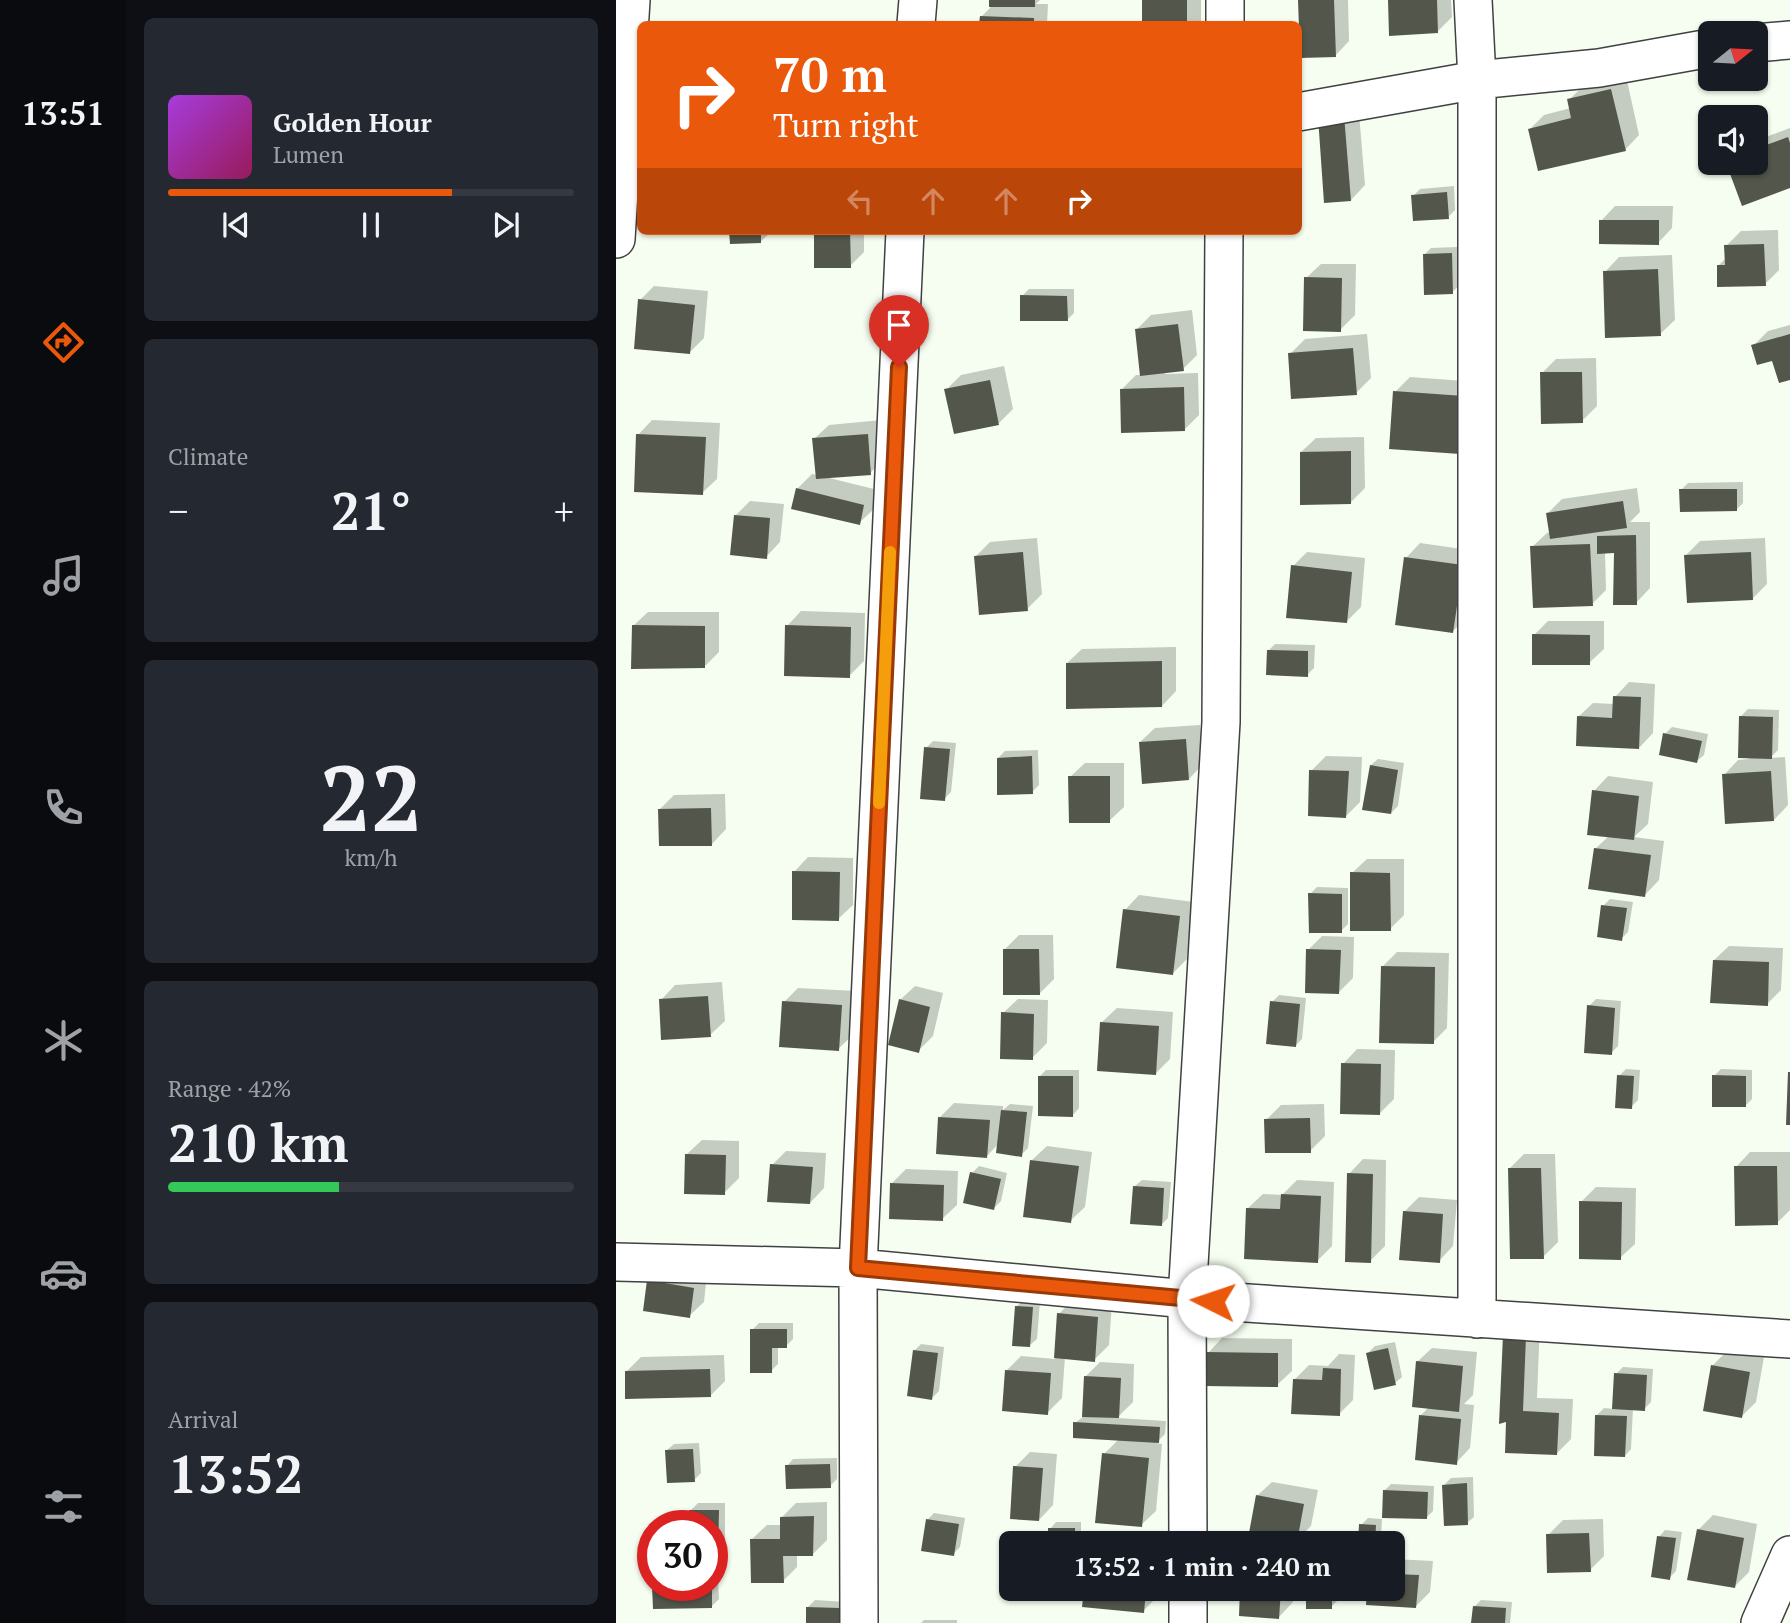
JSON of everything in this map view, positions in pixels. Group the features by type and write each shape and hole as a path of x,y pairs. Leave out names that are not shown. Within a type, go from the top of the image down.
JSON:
{"street":[{"path":"616,239 631,0"},
{"path":"916,21 918,0"},
{"path":"1225,0 1225,21"},
{"path":"1473,0 1477,80 1477,1319"},
{"path":"1768,42 1790,40"},
{"path":"1302,111 1477,80 1599,68 1698,49"},
{"path":"616,223 637,220"},
{"path":"859,1623 858,1268 905,235"},
{"path":"1188,1531 1187,1299 1222,722 1224,235"},
{"path":"616,1262 858,1268 1187,1299 1790,1339"},
{"path":"1760,1623 1790,1555"},
{"path":"1188,1601 1188,1623"}],"building":[{"path":"989,0 1035,0 1035,7 989,7"},
{"path":"1142,0 1187,0 1187,21 1142,21"},
{"path":"1298,0 1334,0 1336,57 1302,58 1302,21 1299,21"},
{"path":"1388,0 1437,0 1438,33 1389,36"},
{"path":"980,16 1034,18 1034,21 979,21"},
{"path":"1611,89 1626,151 1538,171 1528,129 1571,118 1567,99"},
{"path":"1344,115 1351,201 1324,203 1318,117"},
{"path":"1788,137 1790,188 1742,206 1730,175 1768,175 1768,144"},
{"path":"1447,192 1449,219 1413,221 1411,195"},
{"path":"1599,220 1659,220 1659,245 1599,244"},
{"path":"729,235 761,235 761,243 730,244"},
{"path":"814,235 850,235 851,268 814,268"},
{"path":"1764,244 1766,286 1717,287 1717,265 1725,265 1724,245"},
{"path":"1452,253 1453,294 1424,295 1423,254"},
{"path":"1658,269 1661,336 1605,338 1603,271"},
{"path":"1304,277 1342,278 1341,332 1303,331"},
{"path":"1020,295 1067,296 1068,321 1020,321"},
{"path":"638,299 695,305 690,354 634,349"},
{"path":"1178,324 1184,371 1140,376 1135,329"},
{"path":"1790,334 1790,380 1779,383 1772,361 1757,365 1751,345"},
{"path":"1353,348 1357,395 1291,399 1288,353"},
{"path":"1540,372 1582,372 1583,423 1541,424"},
{"path":"990,380 999,425 954,434 944,389"},
{"path":"1184,387 1185,431 1121,433 1120,389"},
{"path":"1393,391 1464,396 1460,454 1389,449"},
{"path":"636,434 706,437 703,495 634,492"},
{"path":"868,434 871,475 816,479 812,438"},
{"path":"1351,451 1351,504 1300,505 1300,452"},
{"path":"796,488 864,505 860,525 791,509"},
{"path":"1679,489 1737,489 1737,511 1680,512"},
{"path":"1623,501 1627,528 1550,539 1546,513"},
{"path":"734,515 770,518 767,559 730,555"},
{"path":"1636,535 1637,605 1613,605 1614,553 1597,554 1597,536"},
{"path":"1590,544 1593,606 1533,608 1530,546"},
{"path":"1023,552 1028,611 979,615 974,556"},
{"path":"1751,552 1753,600 1687,603 1684,555"},
{"path":"1404,557 1463,565 1453,633 1395,625"},
{"path":"1291,565 1352,572 1347,623 1286,618"},
{"path":"632,625 705,626 705,668 631,669"},
{"path":"785,625 851,627 850,678 784,676"},
{"path":"1532,634 1590,635 1590,665 1532,665"},
{"path":"1267,650 1308,651 1308,677 1266,675"},
{"path":"1162,661 1162,707 1066,709 1066,663"},
{"path":"1613,696 1641,697 1639,749 1576,746 1577,716 1612,718"},
{"path":"1739,716 1773,717 1772,759 1738,758"},
{"path":"1663,733 1702,741 1697,763 1659,755"},
{"path":"1186,739 1189,780 1142,784 1139,742"},
{"path":"924,747 950,749 945,801 920,799"},
{"path":"1032,756 1033,794 997,795 997,758"},
{"path":"1370,765 1398,770 1391,814 1362,810"},
{"path":"1309,770 1349,771 1346,818 1308,816"},
{"path":"1771,771 1774,821 1725,824 1722,774"},
{"path":"1068,776 1110,776 1110,823 1069,823"},
{"path":"1592,790 1639,796 1634,840 1587,835"},
{"path":"711,808 712,846 659,846 658,809"},
{"path":"1594,848 1651,855 1645,897 1588,889"},
{"path":"792,871 840,872 839,921 792,920"},
{"path":"1350,872 1390,873 1391,931 1350,931"},
{"path":"1308,893 1342,894 1342,933 1309,933"},
{"path":"1601,905 1627,908 1622,941 1597,937"},
{"path":"1123,909 1180,916 1173,975 1116,968"},
{"path":"1003,949 1039,949 1040,995 1003,995"},
{"path":"1306,949 1341,950 1339,994 1305,993"},
{"path":"1713,960 1769,962 1768,1006 1710,1003"},
{"path":"1381,966 1435,967 1434,1044 1379,1043"},
{"path":"708,996 711,1037 661,1040 659,999"},
{"path":"899,999 930,1007 919,1053 888,1045"},
{"path":"782,1001 842,1005 839,1051 779,1047"},
{"path":"1270,1001 1300,1004 1296,1047 1266,1044"},
{"path":"1587,1005 1615,1008 1612,1055 1584,1053"},
{"path":"1001,1012 1034,1014 1033,1060 1000,1059"},
{"path":"1100,1022 1159,1026 1156,1075 1097,1071"},
{"path":"1341,1063 1381,1064 1380,1115 1340,1114"},
{"path":"1788,1072 1790,1125 1786,1125"},
{"path":"1617,1075 1634,1076 1632,1109 1615,1108"},
{"path":"1712,1075 1746,1076 1746,1107 1712,1107"},
{"path":"1038,1076 1073,1076 1073,1117 1038,1116"},
{"path":"1001,1110 1027,1112 1022,1157 996,1153"},
{"path":"938,1117 990,1120 987,1158 936,1154"},
{"path":"1310,1118 1311,1153 1265,1153 1264,1119"},
{"path":"685,1154 726,1155 725,1195 684,1194"},
{"path":"1030,1160 1079,1166 1071,1223 1023,1217"},
{"path":"770,1164 813,1167 810,1204 767,1202"},
{"path":"1734,1166 1777,1166 1778,1225 1735,1226"},
{"path":"1508,1168 1541,1168 1544,1259 1510,1259"},
{"path":"970,1172 1001,1179 994,1210 963,1203"},
{"path":"1347,1173 1373,1174 1371,1263 1345,1262"},
{"path":"890,1183 944,1185 943,1221 889,1219"},
{"path":"1133,1186 1164,1188 1162,1226 1130,1224"},
{"path":"1281,1194 1321,1196 1318,1263 1244,1259 1246,1208 1280,1209"},
{"path":"1579,1201 1622,1202 1621,1260 1579,1259"},
{"path":"1403,1211 1443,1214 1440,1263 1399,1260"},
{"path":"647,1280 694,1288 690,1318 643,1311"},
{"path":"1015,1306 1033,1307 1030,1347 1012,1346"},
{"path":"1057,1313 1098,1317 1095,1362 1054,1358"},
{"path":"750,1329 787,1329 787,1348 772,1348 772,1373 750,1373"},
{"path":"1503,1335 1526,1336 1523,1411 1559,1413 1557,1455 1505,1453 1506,1422 1499,1424"},
{"path":"1388,1348 1396,1385 1374,1390 1366,1353"},
{"path":"913,1350 938,1353 932,1400 907,1396"},
{"path":"1206,1352 1278,1353 1278,1387 1206,1386"},
{"path":"1416,1361 1463,1366 1459,1412 1412,1407"},
{"path":"1711,1365 1750,1372 1742,1418 1703,1411"},
{"path":"1323,1368 1341,1369 1340,1416 1291,1414 1293,1379 1322,1380"},
{"path":"710,1369 711,1397 625,1399 625,1371"},
{"path":"1005,1370 1051,1373 1048,1415 1002,1411"},
{"path":"1614,1373 1647,1375 1645,1411 1612,1409"},
{"path":"1084,1376 1121,1378 1119,1418 1082,1417"},
{"path":"1419,1415 1461,1419 1457,1465 1415,1460"},
{"path":"1595,1415 1627,1416 1625,1457 1594,1456"},
{"path":"1073,1422 1160,1427 1159,1443 1073,1438"},
{"path":"693,1449 695,1482 667,1483 665,1450"},
{"path":"1102,1453 1149,1458 1142,1527 1095,1523"},
{"path":"830,1464 831,1488 786,1489 785,1465"},
{"path":"1013,1466 1043,1468 1039,1521 1010,1519"},
{"path":"1467,1483 1468,1525 1444,1526 1442,1485"},
{"path":"1383,1490 1428,1492 1427,1519 1382,1518"},
{"path":"1256,1495 1304,1504 1299,1531 1249,1531"},
{"path":"814,1516 813,1556 783,1556 784,1583 751,1583 750,1539 780,1539 780,1517"},
{"path":"926,1519 959,1524 954,1556 921,1551"},
{"path":"1359,1524 1376,1525 1376,1531 1359,1531"},
{"path":"1048,1528 1075,1528 1075,1531 1048,1531"},
{"path":"1697,1529 1744,1538 1735,1588 1687,1580"},
{"path":"1589,1533 1591,1572 1547,1573 1546,1534"},
{"path":"1657,1536 1676,1538 1670,1580 1651,1577"},
{"path":"1405,1574 1419,1575 1416,1608 1366,1605 1366,1601 1405,1601"},
{"path":"653,1601 712,1601 712,1608 653,1609"},
{"path":"1083,1601 1145,1601 1144,1613 1082,1607"},
{"path":"1240,1601 1280,1601 1279,1619 1239,1616"},
{"path":"1306,1601 1332,1601 1332,1609 1306,1609"},
{"path":"1473,1606 1506,1608 1505,1623 1471,1623"},
{"path":"806,1607 840,1608 840,1623 806,1623"}],"slow traffic":[{"path":"879,803 890,552"}],"route":[{"path":"899,367 858,1268 1213,1301"}]}
